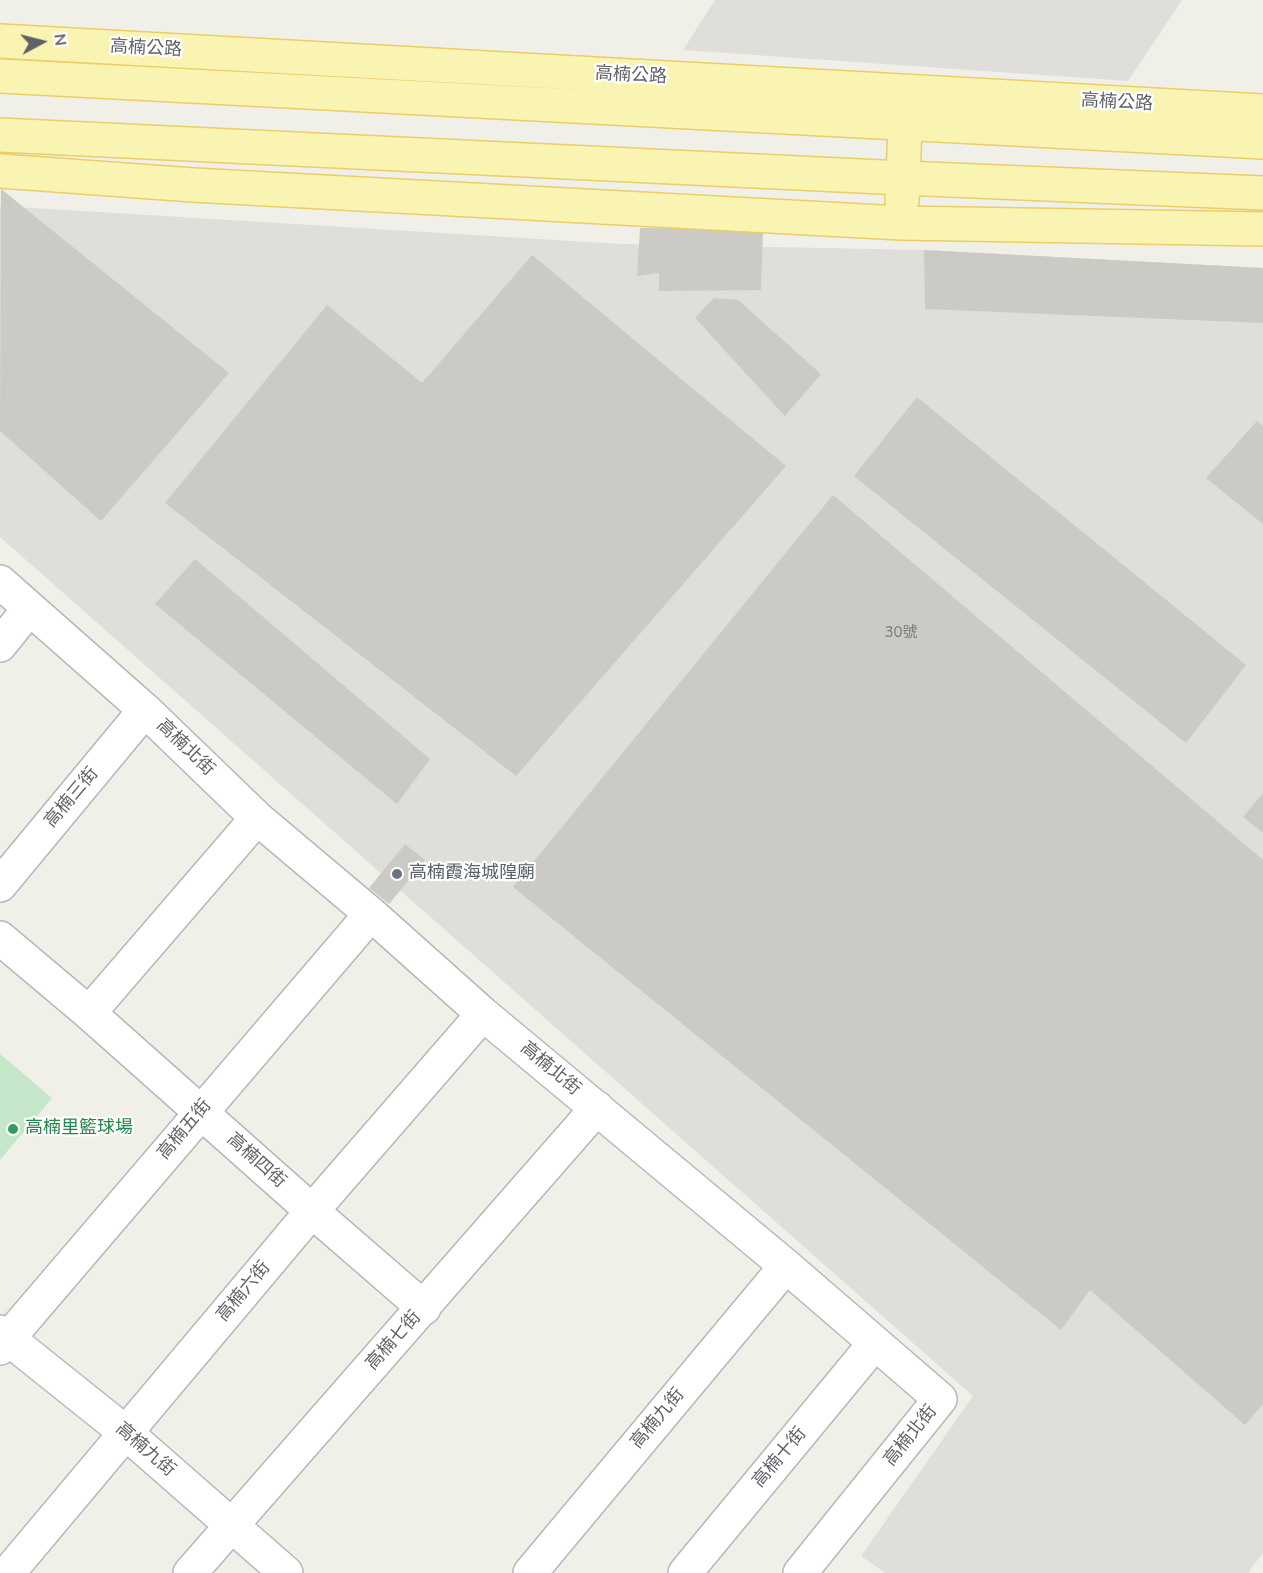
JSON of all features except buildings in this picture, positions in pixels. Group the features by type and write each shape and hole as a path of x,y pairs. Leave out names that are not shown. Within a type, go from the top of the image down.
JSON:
{"main road":[{"name":"高楠公路","path":"0,40 1263,111"},
{"name":"高楠公路","path":"0,76 1263,142"},
{"path":"901,223 906,91"},
{"path":"0,135 1263,193"},
{"path":"0,171 193,185 901,223 1263,229"}],"street":[{"name":"高楠北街","path":"0,582 145,710 258,818 371,914 483,1014 786,1266 940,1399 800,1573"},
{"path":"0,645 29,609"},
{"name":"高楠三街","path":"0,885 145,710"},
{"path":"89,1013 258,818"},
{"name":"高楠五街","path":"3,1339 371,914"},
{"name":"高楠四街","path":"0,938 89,1013 424,1308"},
{"name":"高楠六街","path":"8,1573 312,1211 483,1014"},
{"name":"高楠七街","path":"190,1573 597,1108"},
{"name":"高楠九街","path":"530,1573 786,1266"},
{"name":"高楠九街","path":"3,1339 125,1432 286,1573"},
{"name":"高楠十街","path":"685,1573 875,1343"}],"shaded area":[{"path":"715,0 1182,0 1128,81 683,50"},
{"path":"0,206 622,244 924,250 1263,268 1263,1553 1248,1573 885,1573 861,1556 973,1396 0,537"}],"green space":[{"name":"高楠里籃球場","path":"0,1054 52,1098 0,1160"}],"place":[{"name":"高楠霞海城隍廟","path":"397,874"},
{"name":"高楠里籃球場","path":"13,1129"}]}
